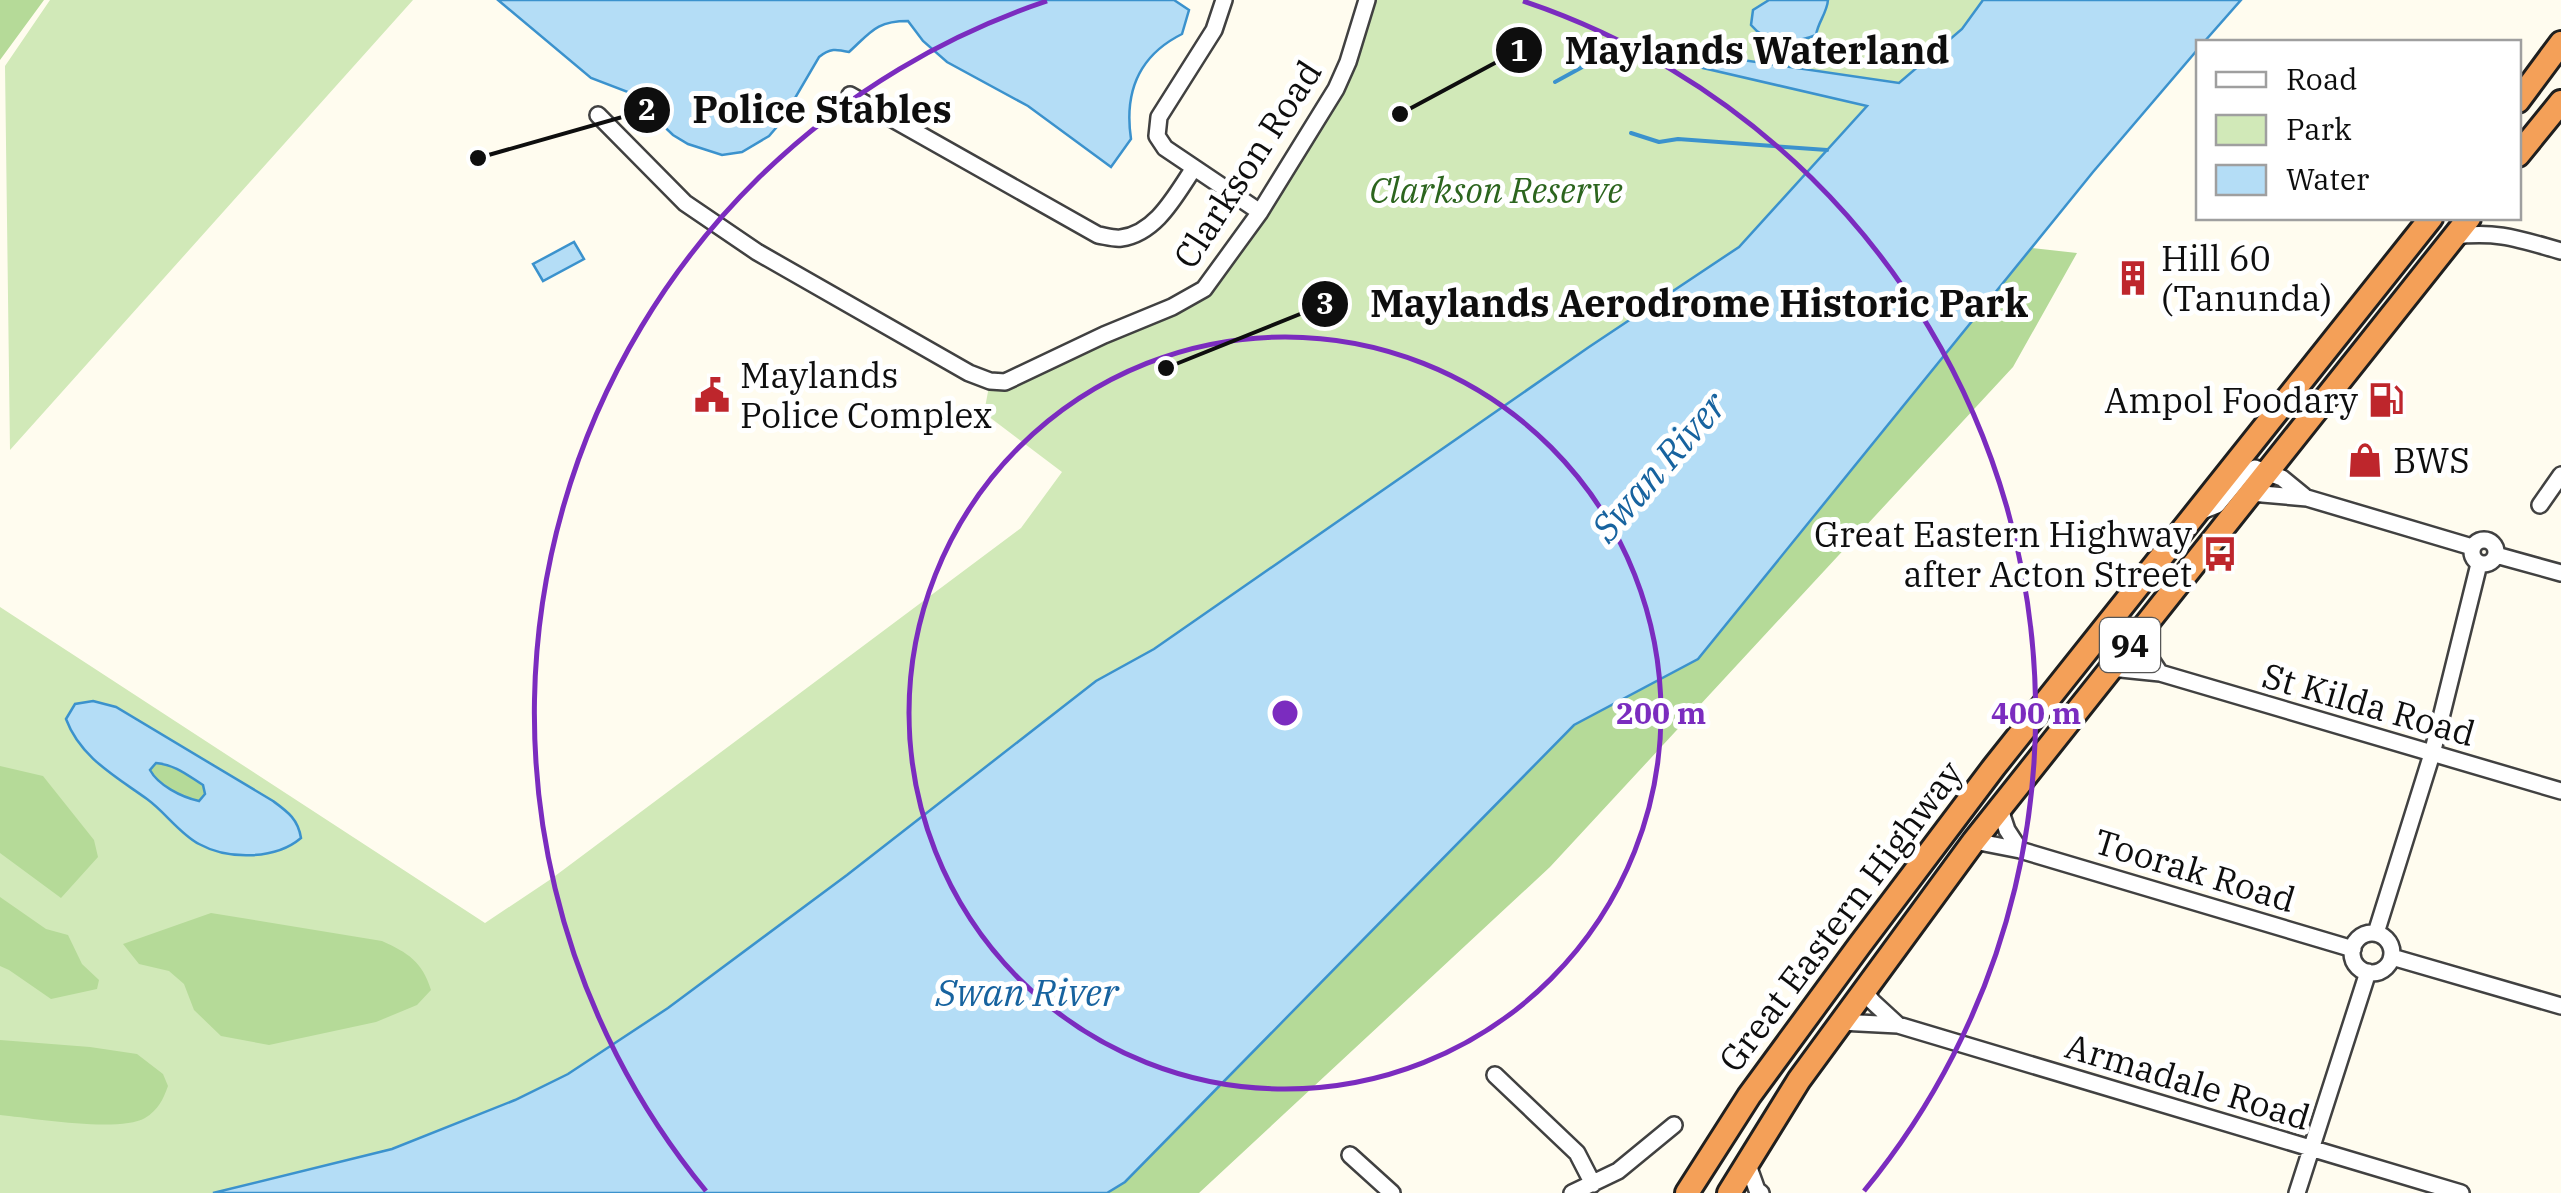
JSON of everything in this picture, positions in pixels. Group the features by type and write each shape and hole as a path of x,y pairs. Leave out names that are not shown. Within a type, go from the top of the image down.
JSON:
{"highway":[{"path":"2521,98 2561,42"},
{"path":"2521,151 2561,102"},
{"name":"Great Eastern Highway","path":"1688,1193 1749,1096 1994,766 2429,220"},
{"name":"Great Eastern Highway","path":"1729,1193 1840,1022 1974,842 2462,227"}],"street":[{"path":"1224,0 1214,30 1159,117 1157,136 1165,148 1260,212"},
{"name":"Clarkson Road","path":"598,115 685,202 757,252 970,373 1005,382 1104,334 1192,298 1204,289 1260,212 1336,89 1367,0"},
{"path":"850,95 1098,235 1120,239 1147,228 1194,168"},
{"path":"2497,220 2505,235"},
{"path":"2462,227 2561,250"},
{"path":"2196,514 2218,505 2255,468 2282,478 2307,498"},
{"path":"2540,504 2561,475"},
{"path":"2251,492 2307,498 2472,547"},
{"path":"2485,539 2496,548 2496,555 2490,563 2479,564 2472,557 2472,547 2485,539"},
{"path":"2496,555 2561,573"},
{"path":"2376,933 2432,754 2479,564"},
{"path":"2137,638 2160,673"},
{"name":"St Kilda Road","path":"2111,668 2160,673 2561,791"},
{"path":"2000,809 2020,850"},
{"name":"Toorak Road","path":"1974,842 2020,850 2352,949"},
{"path":"2376,933 2391,946 2392,957 2380,971 2368,972 2360,969 2352,949 2364,934 2376,933"},
{"path":"2392,957 2561,1006"},
{"path":"2298,1193 2368,972"},
{"name":"Armadale Road","path":"1864,990 1898,1025"},
{"name":"Armadale Road","path":"1840,1022 1898,1025 2461,1193"},
{"path":"1495,1074 1577,1154 1593,1184"},
{"path":"1572,1193 1626,1165 1674,1125"},
{"path":"1350,1155 1392,1193"},
{"path":"1746,1162 1761,1193"}],"green space":[{"path":"0,0 44,0 0,60"},
{"path":"50,0 413,0 10,450 5,66"},
{"name":"Clarkson Reserve","path":"1370,0 1983,0 1962,29 1899,84 1619,42 1610,46 1867,106 1739,247 1154,649 1096,681 847,875 668,1008 568,1074 515,1100 392,1149 213,1193 0,1193 0,607 485,923 551,879 1021,528 1062,472 984,413 990,381 1193,301 1338,94"},
{"path":"2031,248 2077,253 2013,367 1550,867 1199,1193 1107,1193 1125,1182 1574,725 1698,659"},
{"path":"156,763 192,778 203,785 205,794 199,801 171,790 150,770"},
{"path":"0,766 43,776 94,840 98,857 61,898 0,853"},
{"path":"0,897 46,929 68,935 82,964 99,980 97,989 51,999 0,966"},
{"path":"211,913 382,941 413,959 431,990 417,1005 376,1022 269,1045 221,1036 194,1010 184,984 169,971 139,964 123,944"},
{"path":"0,1040 137,1054 163,1074 168,1086 153,1112 133,1122 96,1124 0,1115"}],"water":[{"path":"498,0 1174,0 1189,10 1182,34 1154,53 1137,77 1130,106 1131,139 1111,167 1028,106 947,62 908,21 881,26 849,52 833,50 823,54 769,136 742,152 722,155 673,135 628,92 591,78"},
{"path":"1769,0 1828,0 1816,35 1790,41 1765,36 1751,25 1753,10"},
{"name":"Swan River","path":"1983,0 2241,0 2206,40 2196,40 2196,51 2093,172 1698,659 1574,725 1125,1182 1107,1193 213,1193 392,1149 515,1100 568,1074 668,1008 847,875 1096,681 1154,649 1739,247 1867,106 1608,46 1619,42 1899,83 1962,29"},
{"path":"574,242 584,259 543,281 533,264"},
{"path":"93,701 116,707 273,801 292,816 301,838 278,850 251,855 224,853 199,844 89,755 66,719 75,704","holes":["156,763 203,785 205,794 199,801 158,781 150,770"]}],"waterway":[{"path":"1555,82 1586,65 1609,46"},
{"path":"1631,133 1659,142 1678,139 1827,150"}],"place":[{"name":"Maylands Waterland","path":"1400,114"},
{"name":"Police Stables","path":"478,158"},
{"name":"Hill 60 (Tanunda)","path":"2133,278"},
{"name":"Maylands Aerodrome Historic Park","path":"1166,368"},
{"name":"Maylands Police Complex","path":"712,395"},
{"name":"Ampol Foodary","path":"2386,400"},
{"name":"BWS","path":"2365,460"},
{"name":"Great Eastern Highway after Acton Street","path":"2220,554"}]}
